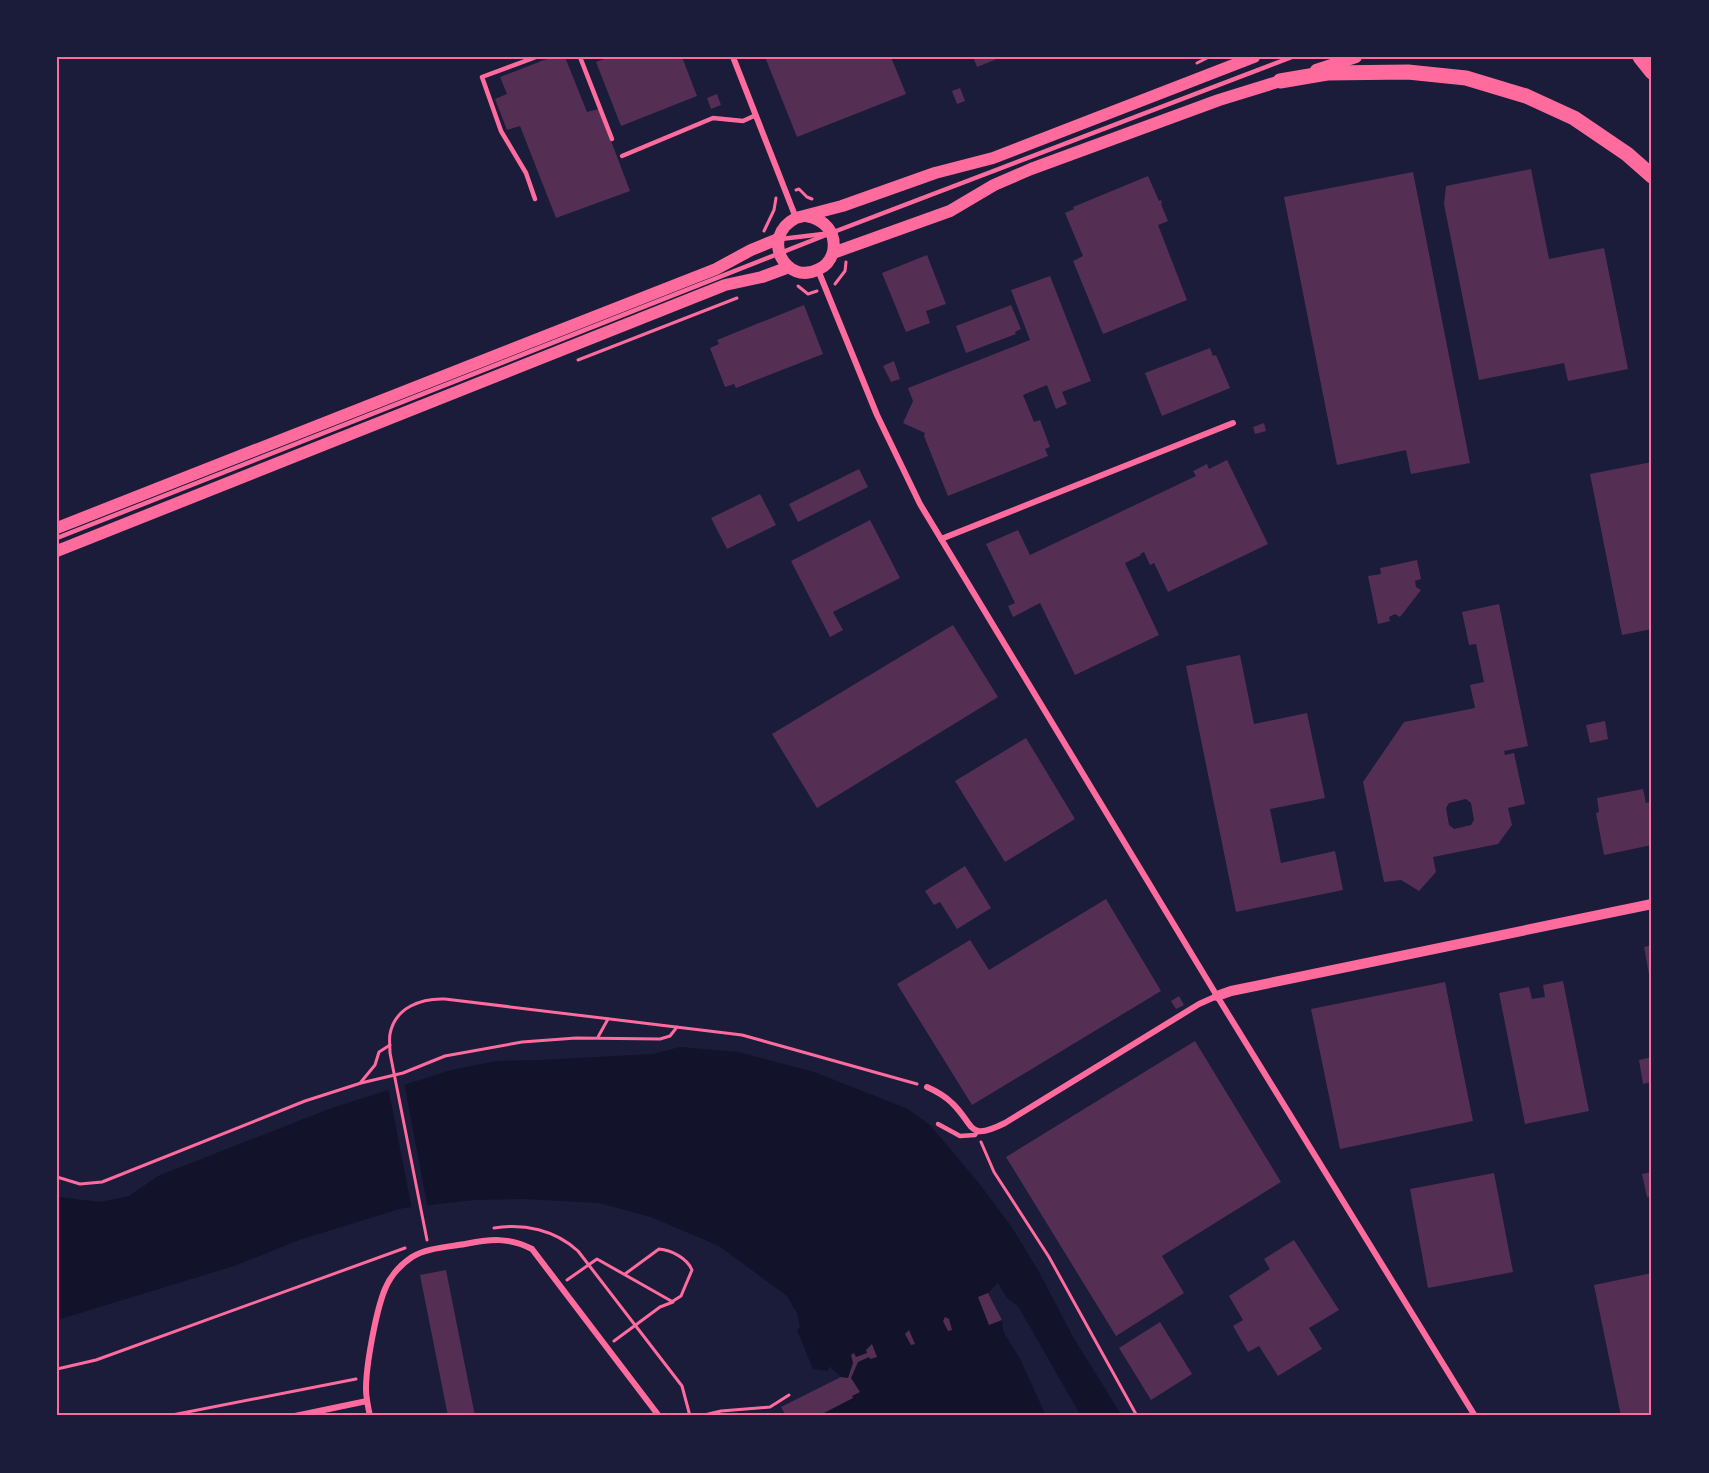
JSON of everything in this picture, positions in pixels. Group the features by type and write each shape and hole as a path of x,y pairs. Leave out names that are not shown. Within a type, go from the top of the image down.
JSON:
{"main road":[{"path":"1208,75 1241,57"},
{"path":"801,217 821,221 831,233 834,243 830,260 818,270 803,273 789,267 779,253 778,239 784,226 801,217 842,206 935,173 993,158 1254,57"},
{"path":"833,253 950,211 994,185 1031,169 1203,106 1356,57"},
{"path":"1640,57 1652,72"},
{"path":"1280,81 1327,73 1408,72 1466,78 1526,96 1574,118 1627,154 1652,176"},
{"path":"57,528 716,269 778,239"},
{"path":"57,551 725,285 762,277 789,267"}],"street":[{"path":"733,57 801,217"},
{"path":"818,270 893,451 920,504 1475,1416"},
{"path":"941,539 1233,423"},
{"path":"927,1087 953,1103 971,1128 988,1131 1005,1123 1199,1004 1231,991 1652,904"},
{"path":"370,1416 367,1401 367,1377 375,1326 385,1289 392,1276 413,1256 489,1239 512,1241 532,1249 561,1284 659,1416"},
{"path":"295,1416 367,1401"}],"lane":[{"path":"535,199 526,173 501,131 482,77 536,57"},
{"path":"580,57 612,139"},
{"path":"57,538 779,253 1292,57"},
{"path":"622,156 713,118 743,121 756,115"},
{"path":"778,239 831,233"},
{"path":"939,1124 960,1136 975,1135 978,1131"}],"path":[{"path":"427,1240 390,1053 390,1034 398,1017 414,1004 433,999 742,1035 927,1087"},
{"path":"598,1037 608,1019"},
{"path":"57,1177 80,1184 102,1182 305,1101 361,1083 403,1073 445,1056 468,1050 522,1042 598,1037 660,1039 670,1036 676,1027"},
{"path":"361,1083 375,1065 380,1052 390,1045"},
{"path":"978,1131 982,1147 994,1172 1049,1257 1137,1416"},
{"path":"484,1230 517,1226 548,1233 569,1243 589,1264 682,1386 690,1416"},
{"path":"417,1244 434,1239"},
{"path":"57,1369 96,1360 407,1247"},
{"path":"607,1346 660,1307 681,1296 692,1270 689,1263 668,1250 659,1249 625,1274"},
{"path":"561,1284 597,1259 673,1302"},
{"path":"167,1416 367,1377"},
{"path":"700,1416 720,1411 770,1407 789,1395"}],"shaded area":[{"path":"680,1047 738,1052 814,1072 908,1109 931,1126 978,1182 1013,1229 1039,1272 1073,1337 1122,1416 1081,1416 1018,1306 1007,1298 998,1283 988,1293 1002,1320 1003,1331 1020,1359 1046,1416 818,1416 853,1398 841,1377 829,1366 828,1371 813,1369 797,1330 800,1327 797,1313 787,1296 719,1246 651,1217 599,1203 526,1199 474,1200 403,1208 299,1240 237,1265 57,1320 57,1197 101,1202 129,1196 158,1176 329,1109 451,1070 496,1061 653,1054"}],"pier":[{"path":"404,1082 428,1209 412,1210 388,1087"}],"building":[{"path":"552,57 565,57 587,112 599,109 630,191 556,218 520,126 507,130 495,99 507,94 500,77"},
{"path":"609,57 682,57 697,96 621,126 596,62"},
{"path":"765,57 891,57 906,94 797,137"},
{"path":"973,57 1002,57 977,67"},
{"path":"960,88 965,101 957,104 952,91"},
{"path":"717,94 721,105 711,109 707,98"},
{"path":"1531,169 1549,259 1604,248 1628,369 1568,381 1564,363 1479,380 1444,204 1446,186"},
{"path":"1413,172 1470,463 1411,474 1406,450 1337,465 1284,197"},
{"path":"1148,176 1159,201 1161,200 1168,221 1158,225 1187,300 1103,334 1073,261 1083,256 1065,213 1074,209 1073,207"},
{"path":"927,255 946,304 926,311 930,323 906,332 882,273"},
{"path":"1050,276 1091,381 1062,392 1067,404 1056,409 1047,385 1023,395 1034,422 1040,420 1050,447 1045,449 1048,456 948,496 924,436 925,433 903,423 913,401 908,388 1030,340 1011,290"},
{"path":"804,305 823,354 736,388 734,384 725,387 710,348 719,344 717,340"},
{"path":"1011,305 1021,329 1015,332 1016,334 966,353 956,326"},
{"path":"1210,348 1213,356 1216,355 1230,388 1162,416 1145,373"},
{"path":"894,361 900,379 891,382 883,366"},
{"path":"1264,423 1266,431 1255,434 1253,427"},
{"path":"1227,460 1268,544 1168,592 1154,563 1150,565 1144,552 1125,563 1159,635 1075,675 1040,603 1013,617 1008,606 1015,603 986,544 1018,530 1030,555 1196,476 1193,471 1207,464 1209,469"},
{"path":"1652,462 1652,629 1622,635 1590,474"},
{"path":"859,469 868,487 798,522 789,504"},
{"path":"760,494 776,525 727,549 711,518"},
{"path":"870,520 900,578 833,612 843,630 830,637 791,561"},
{"path":"1417,560 1421,579 1415,581 1416,587 1421,590 1400,617 1395,614 1389,617 1390,621 1378,624 1368,576 1381,574 1380,568"},
{"path":"1499,604 1528,746 1504,751 1505,755 1514,753 1525,804 1508,808 1512,825 1498,844 1433,857 1436,872 1419,891 1401,880 1384,882 1363,782 1404,722 1475,708 1470,685 1484,682 1476,644 1469,645 1462,612","holes":["1466,799 1471,803 1474,820 1471,825 1454,829 1449,825 1446,808 1449,803"]},
{"path":"953,625 998,697 817,808 772,734"},
{"path":"1240,655 1254,724 1307,713 1325,798 1270,809 1281,863 1335,851 1343,890 1236,912 1186,666"},
{"path":"1605,721 1608,739 1590,743 1586,725"},
{"path":"1026,738 1075,819 1005,862 955,781"},
{"path":"1643,789 1646,803 1652,801 1652,845 1604,855 1596,813 1599,812 1597,798"},
{"path":"965,866 991,908 957,929 940,902 934,905 925,891"},
{"path":"1106,899 1161,991 972,1105 897,984 970,940 989,970"},
{"path":"1652,945 1652,984 1651,985 1644,947"},
{"path":"1563,981 1589,1111 1525,1124 1499,993 1529,987 1532,999 1545,997 1543,985"},
{"path":"1445,982 1473,1121 1340,1149 1311,1009"},
{"path":"1179,996 1184,1005 1176,1009 1171,1001"},
{"path":"1195,1041 1281,1182 1162,1256 1184,1293 1116,1336 1006,1157"},
{"path":"1652,1057 1652,1082 1643,1084 1639,1060"},
{"path":"1652,1172 1652,1196 1647,1197 1642,1174"},
{"path":"1494,1173 1513,1272 1428,1288 1410,1189"},
{"path":"1294,1240 1339,1310 1309,1328 1322,1349 1278,1376 1259,1346 1248,1352 1233,1326 1243,1320 1229,1296 1270,1269 1264,1259"},
{"path":"446,1270 475,1416 448,1416 420,1275"},
{"path":"1652,1273 1652,1416 1621,1416 1594,1285"},
{"path":"988,1293 1002,1320 989,1325 978,1297"},
{"path":"945,1317 949,1319 952,1330 948,1331 943,1321"},
{"path":"1160,1322 1192,1374 1151,1400 1119,1348"},
{"path":"909,1330 915,1344 911,1345 905,1334"},
{"path":"872,1344 877,1357 870,1359 869,1357 858,1362 851,1378 860,1392 852,1396 853,1398 818,1416 786,1416 781,1407 841,1377 848,1378 853,1363 851,1355 854,1353 856,1357 867,1353 866,1350"}]}
